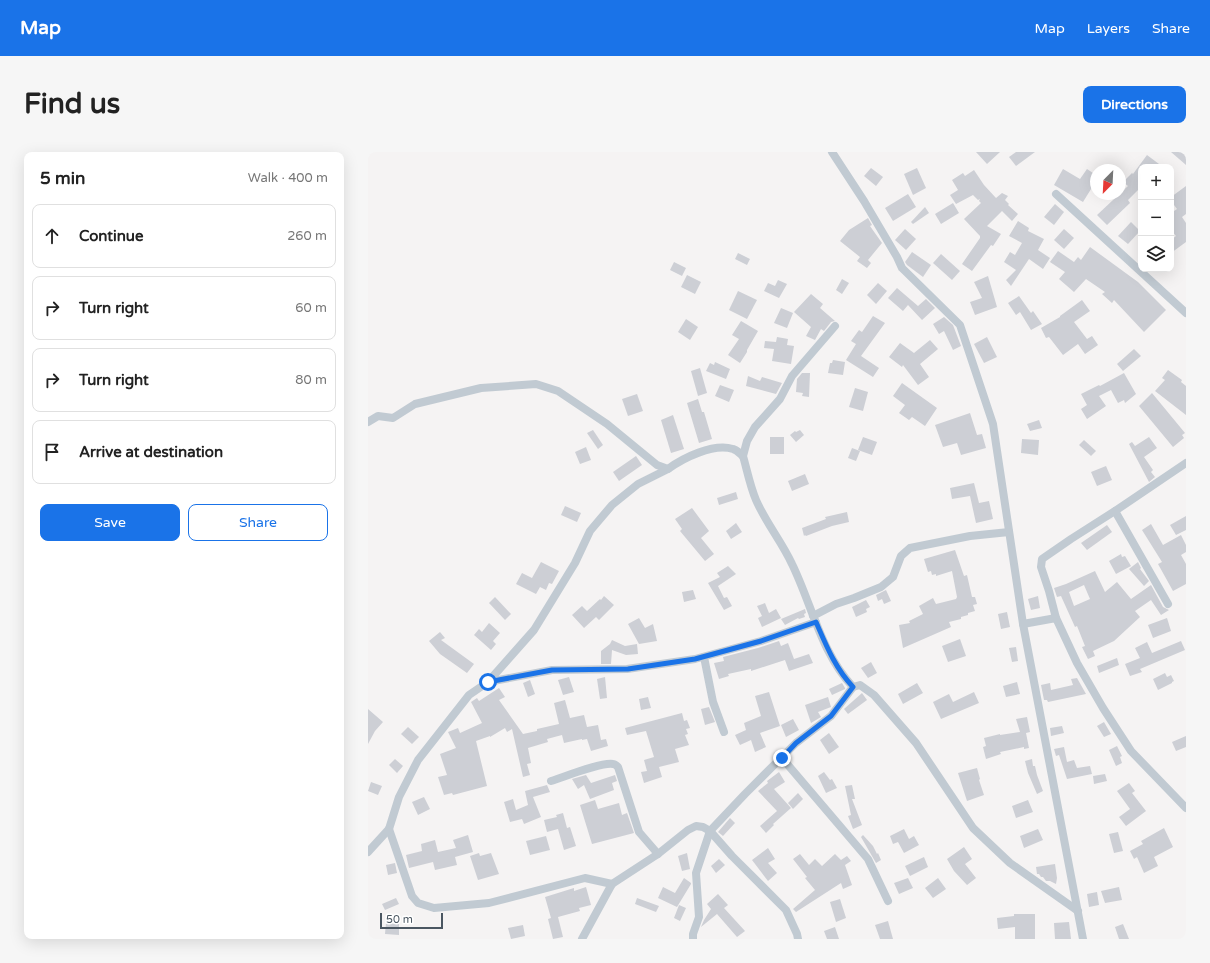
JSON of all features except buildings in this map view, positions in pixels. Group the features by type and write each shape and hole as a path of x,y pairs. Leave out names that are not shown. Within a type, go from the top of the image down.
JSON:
{"street":[{"path":"832,152 868,208 902,268 960,325 993,424 1023,624 1083,939"},
{"path":"1056,194 1185,311"},
{"path":"835,326 792,376 780,399 755,427 747,441 743,456 756,500 792,564 832,658 842,675 853,687"},
{"path":"368,422 378,416 393,418 415,404 481,388 536,384 558,391 607,424 657,464 668,469"},
{"path":"368,852 390,829 399,797 418,760 469,695 488,682 534,630 575,562 590,531 612,505 638,484 668,469 677,462 705,450 727,448 734,449 743,456"},
{"path":"1186,462 1115,511 1071,538 1042,559 1041,567 1056,618 1076,663 1103,708 1132,751 1186,808"},
{"path":"1115,511 1168,604"},
{"path":"488,682 552,670 628,669 704,657 761,641 815,619 836,604 881,586 893,577 901,556 910,548 970,536 1009,532"},
{"path":"1023,624 1056,618"},
{"path":"704,657 713,702 724,732"},
{"path":"693,939 693,934 699,917 696,873 710,831 796,743 831,716 853,687 860,685 874,695 916,743 973,828 1010,863 1078,911"},
{"path":"782,758 868,859 888,901"},
{"path":"551,781 605,764 614,764 618,766 640,832 658,854"},
{"path":"582,939 612,884 658,854 688,830 696,826 703,827 710,831 732,856 786,910 798,939"},
{"path":"390,829 412,896 418,903 434,908 489,903 585,878 612,884"}],"route":[{"path":"488,682 552,670 628,669 695,659 761,641 816,622 832,658 842,675 853,687 831,716 796,743 782,758"}]}
